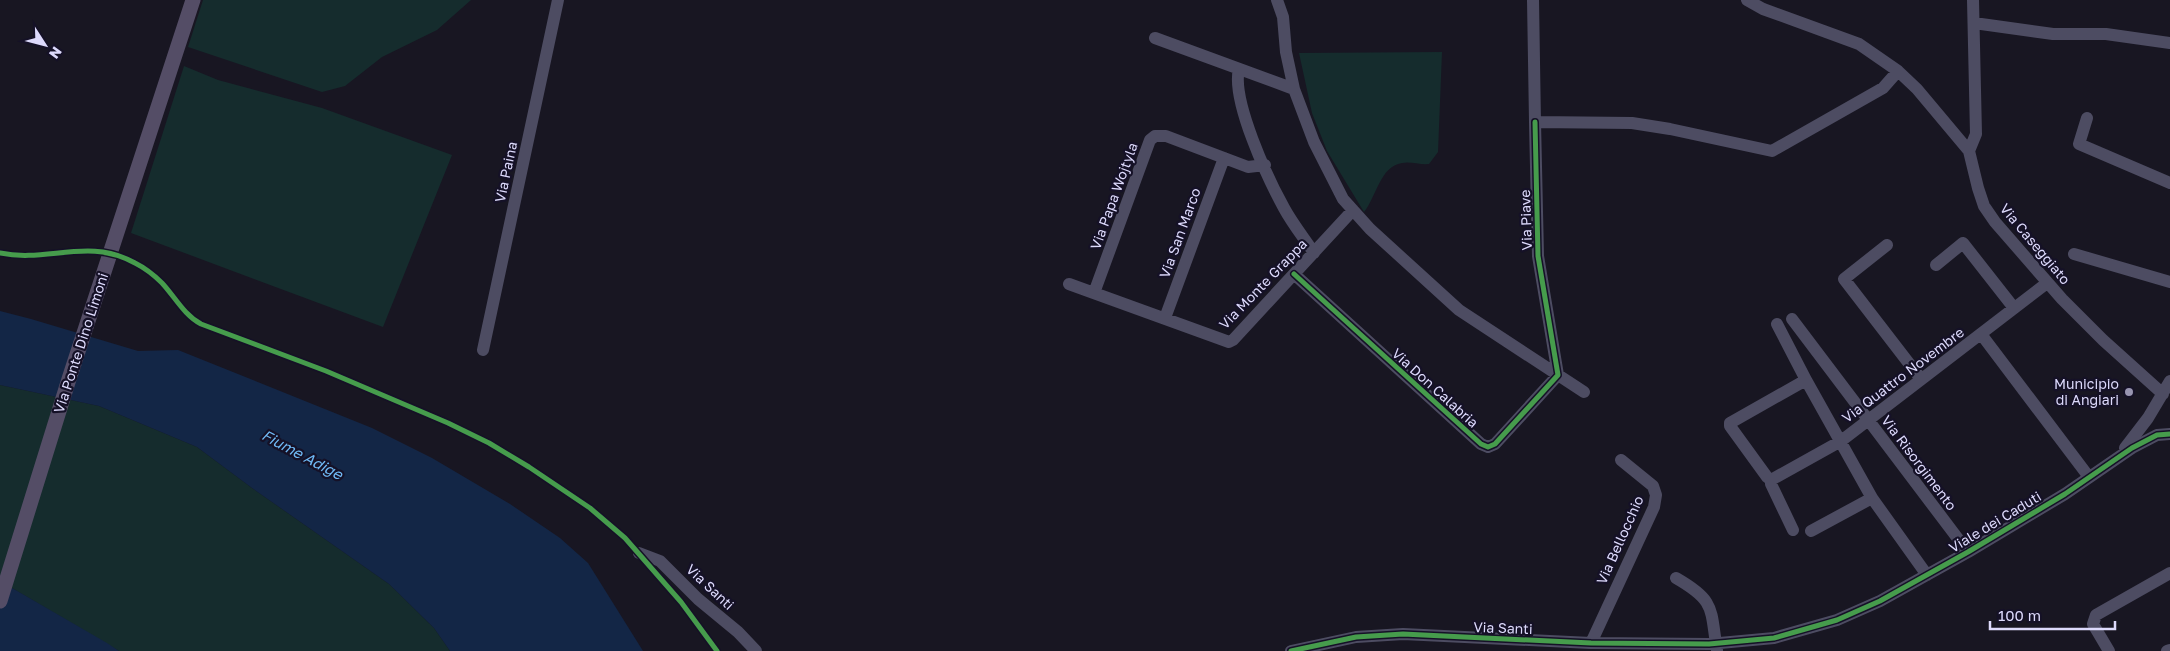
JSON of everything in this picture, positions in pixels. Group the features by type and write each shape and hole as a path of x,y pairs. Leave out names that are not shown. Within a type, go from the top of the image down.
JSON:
{"main road":[{"name":"Via Ponte Dino Limoni","path":"0,601 69,379 193,0"}],"street":[{"name":"Via Paina","path":"483,350 558,0"},
{"path":"1276,0 1283,17"},
{"path":"1286,0 1283,17 1286,52 1294,89 1314,142 1343,199 1370,229 1459,310 1584,392"},
{"name":"Via Piave","path":"1534,0 1538,256 1558,375"},
{"path":"1747,0 1763,9 1858,44 1918,88 1969,150"},
{"name":"Via Caseggiato","path":"1973,0 1976,134 1969,150 1984,206 2047,283 2103,340 2163,394"},
{"path":"1974,23 2053,34 2106,34 2170,43"},
{"path":"1155,38 1294,89"},
{"path":"1239,69 1237,80 1240,96 1252,137 1284,208 1314,253"},
{"path":"1535,122 1632,123 1670,129 1772,151 1878,91 1891,81 1898,72"},
{"path":"2087,118 2079,144 2170,183"},
{"name":"Via Papa Wojtyla","path":"1094,293 1150,140 1155,136 1166,136 1248,167 1265,165"},
{"name":"Via San Marco","path":"1165,318 1224,158"},
{"name":"Via Monte Grappa","path":"1069,284 1229,342 1233,340 1353,210"},
{"path":"1936,265 1963,242 2014,308"},
{"path":"1887,245 1844,279 1922,379"},
{"path":"2074,254 2170,282"},
{"name":"Via Don Calabria","path":"1294,274 1481,444 1488,447 1495,444 1558,375"},
{"name":"Via Quattro Novembre","path":"1771,480 1841,441 2047,283"},
{"name":"Via Risorgimento","path":"1792,319 1968,552"},
{"path":"1777,324 1872,498 1927,575"},
{"path":"1981,334 2089,477"},
{"path":"2118,456 2148,418 2170,380 2128,363"},
{"path":"1793,530 1771,484 1771,480 1767,478 1730,426 1732,421 1806,380"},
{"path":"2148,418 2152,427 2170,432"},
{"path":"2118,456 2157,435 2170,432"},
{"name":"Viale dei Caduti","path":"1880,601 1968,552 2089,477 2118,456"},
{"name":"Via Bellocchio","path":"1590,642 1654,507 1656,495 1653,486 1621,460"},
{"path":"1811,531 1872,498"},
{"name":"Via Santi","path":"639,553 660,561 698,599 738,632 756,651"},
{"path":"2109,651 2093,624 2096,615 2170,574"},
{"path":"1676,578 1694,588 1705,598 1714,618 1717,647"},
{"name":"Via Santi","path":"1291,651 1356,637 1402,634 1717,647 1774,638 1837,620 1880,601"}],"green space":[{"path":"203,0 471,0 437,30 382,57 345,86 322,92 188,47"},
{"path":"1442,52 1438,152 1429,164 1405,163 1395,165 1388,170 1364,212 1327,151 1312,113 1299,53"},
{"path":"184,66 218,80 322,108 452,155 383,327 131,233"},
{"path":"0,385 99,406 197,447 389,584 434,628 450,651 119,651 0,581"}],"water":[{"name":"Fiume Adige","path":"0,311 138,351 178,350 372,428 432,458 510,504 560,538 588,563 643,651 450,651 434,628 389,584 197,447 99,406 0,385"},
{"path":"0,581 107,643 119,651 0,651"}],"cycle path":[{"path":"1294,274 1481,444 1488,447 1495,444 1558,375 1538,256 1535,122"},
{"path":"0,253 35,255 84,251 118,256 139,265 153,274 185,311 201,324 326,371 448,423 489,443 590,508 625,538 681,602 717,651"},
{"path":"1291,651 1356,637 1403,634 1591,643 1709,644 1774,638 1837,620 1880,601 1968,552 2065,494 2132,448 2157,435 2170,434"}],"place":[{"name":"Municipio di Angiari","path":"2129,392"}]}
